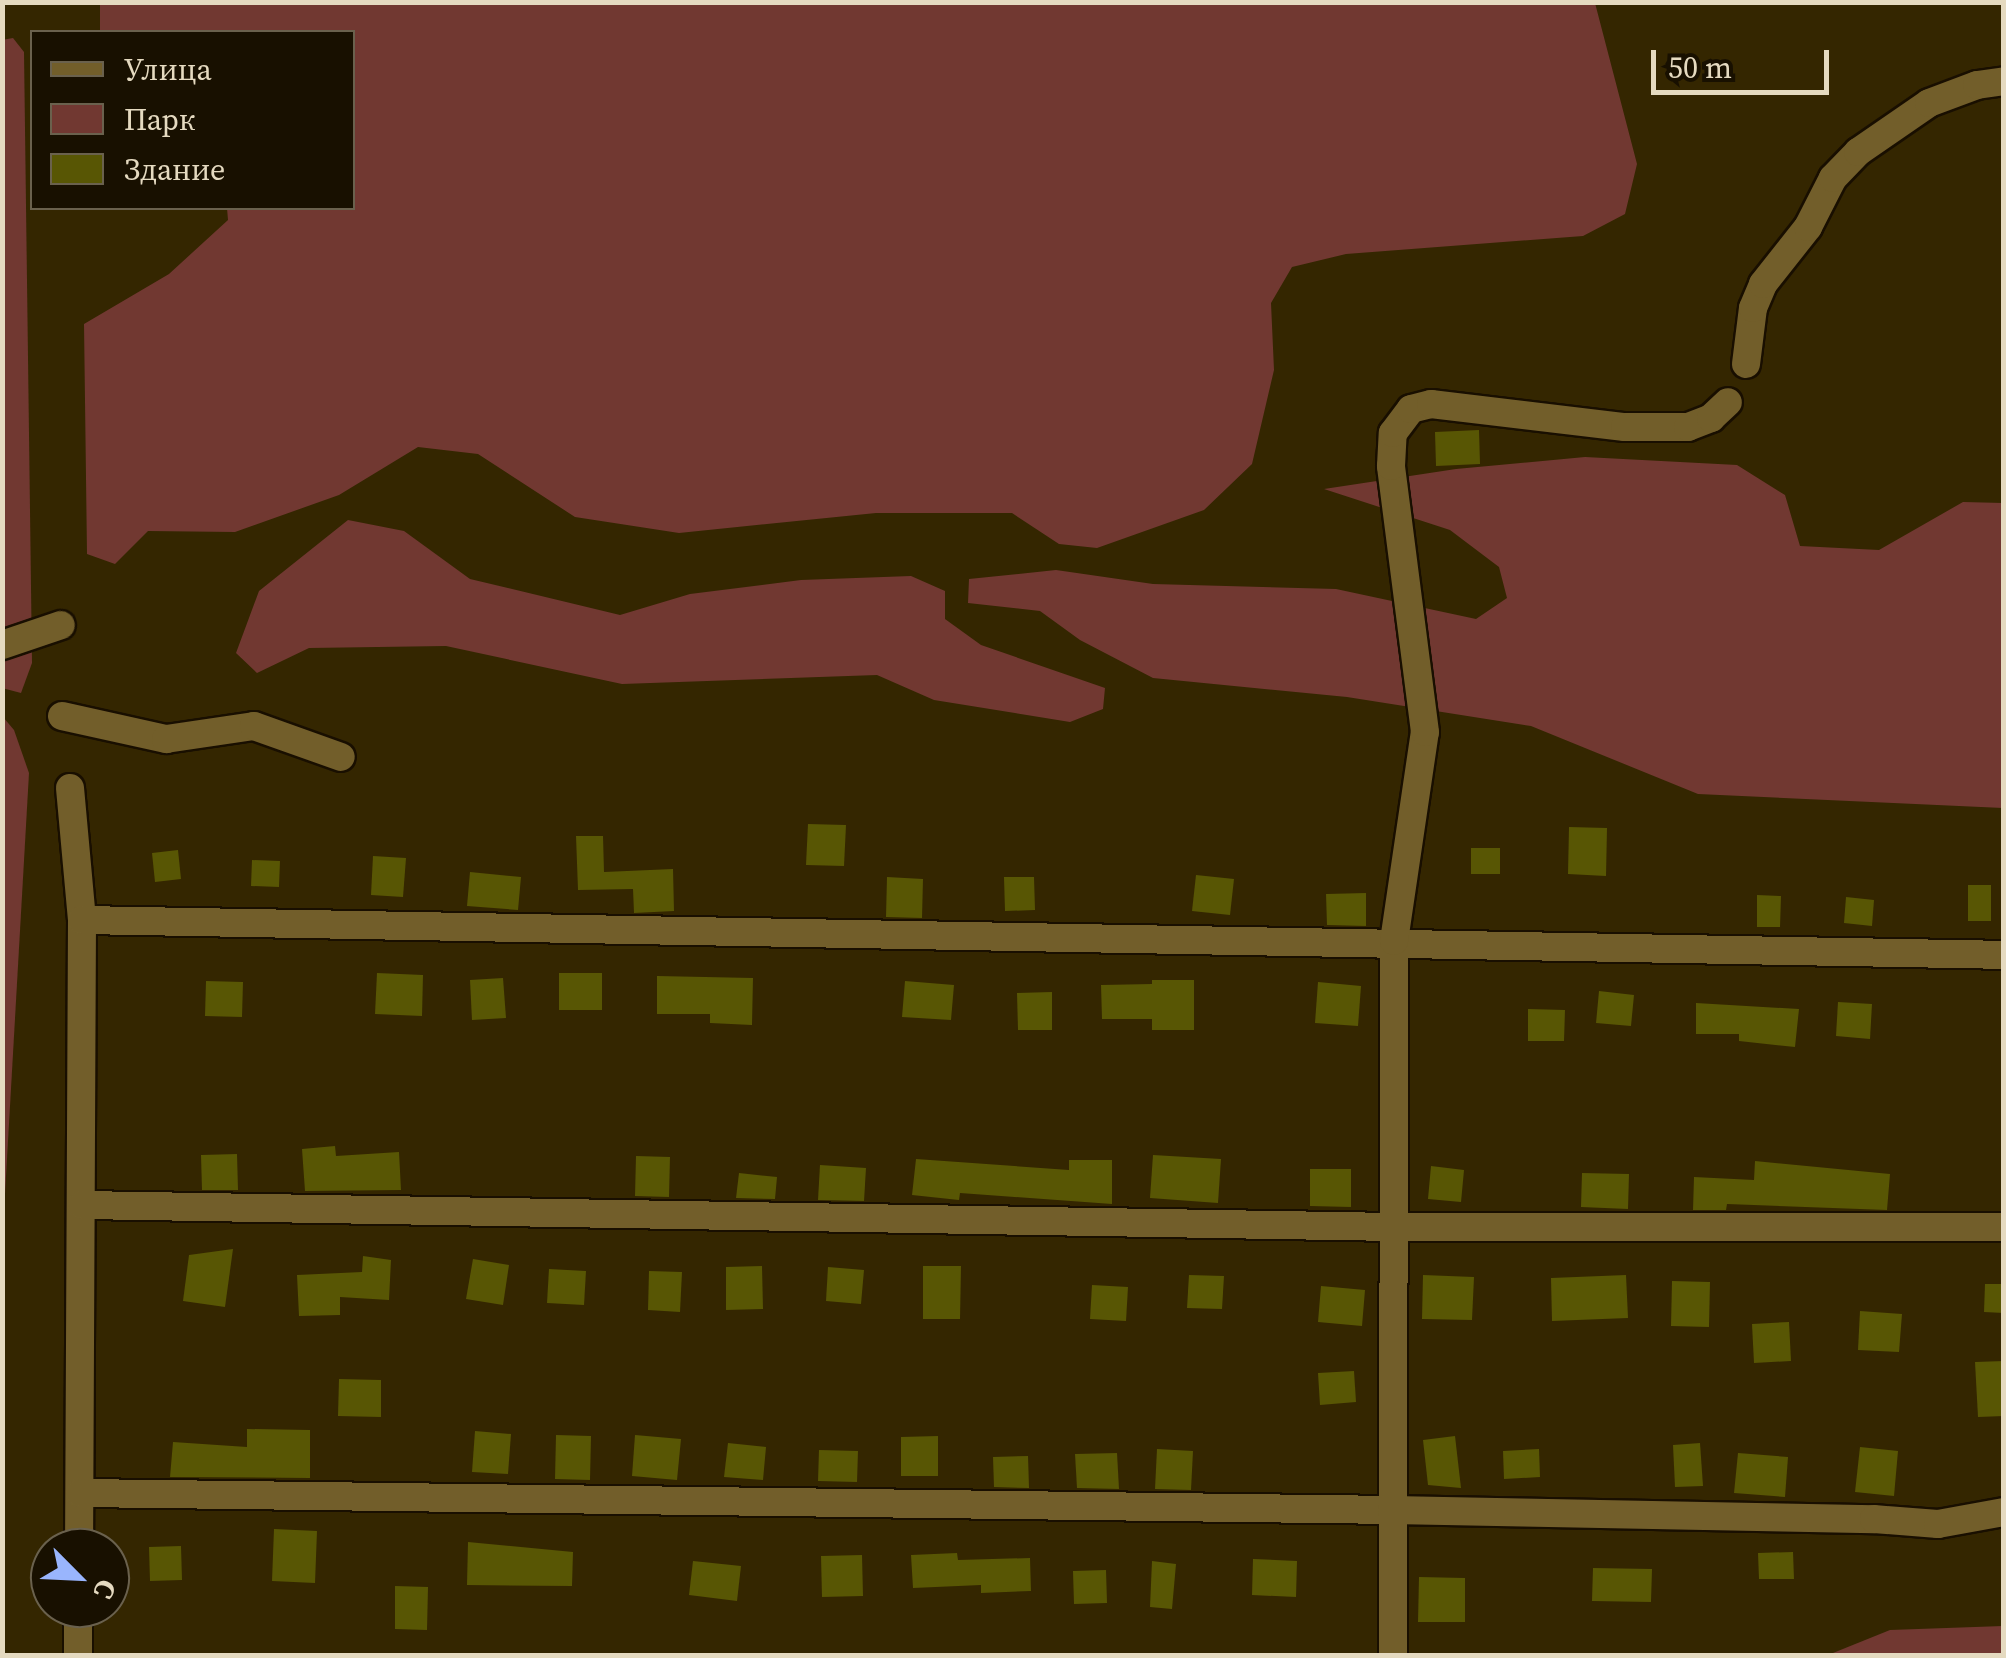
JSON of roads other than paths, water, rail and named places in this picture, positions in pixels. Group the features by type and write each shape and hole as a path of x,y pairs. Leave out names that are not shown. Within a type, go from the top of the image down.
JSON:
{"street":[{"path":"1746,364 1752,308 1763,284 1808,227 1833,178 1858,152 1929,104 1977,85 2004,81"},
{"path":"1394,1656 1394,941 1424,732 1391,466 1393,434 1401,418 1412,409 1431,404 1624,428 1688,427 1711,418 1728,402"},
{"path":"2,645 61,625"},
{"path":"62,716 166,738 254,726 341,757"},
{"path":"70,788 82,920 79,1528"},
{"path":"82,920 2004,955"},
{"path":"82,1205 1396,1227 2004,1227"},
{"path":"80,1493 1392,1510 1874,1519 1938,1524 2004,1512"},
{"path":"78,1628 78,1656"}]}
